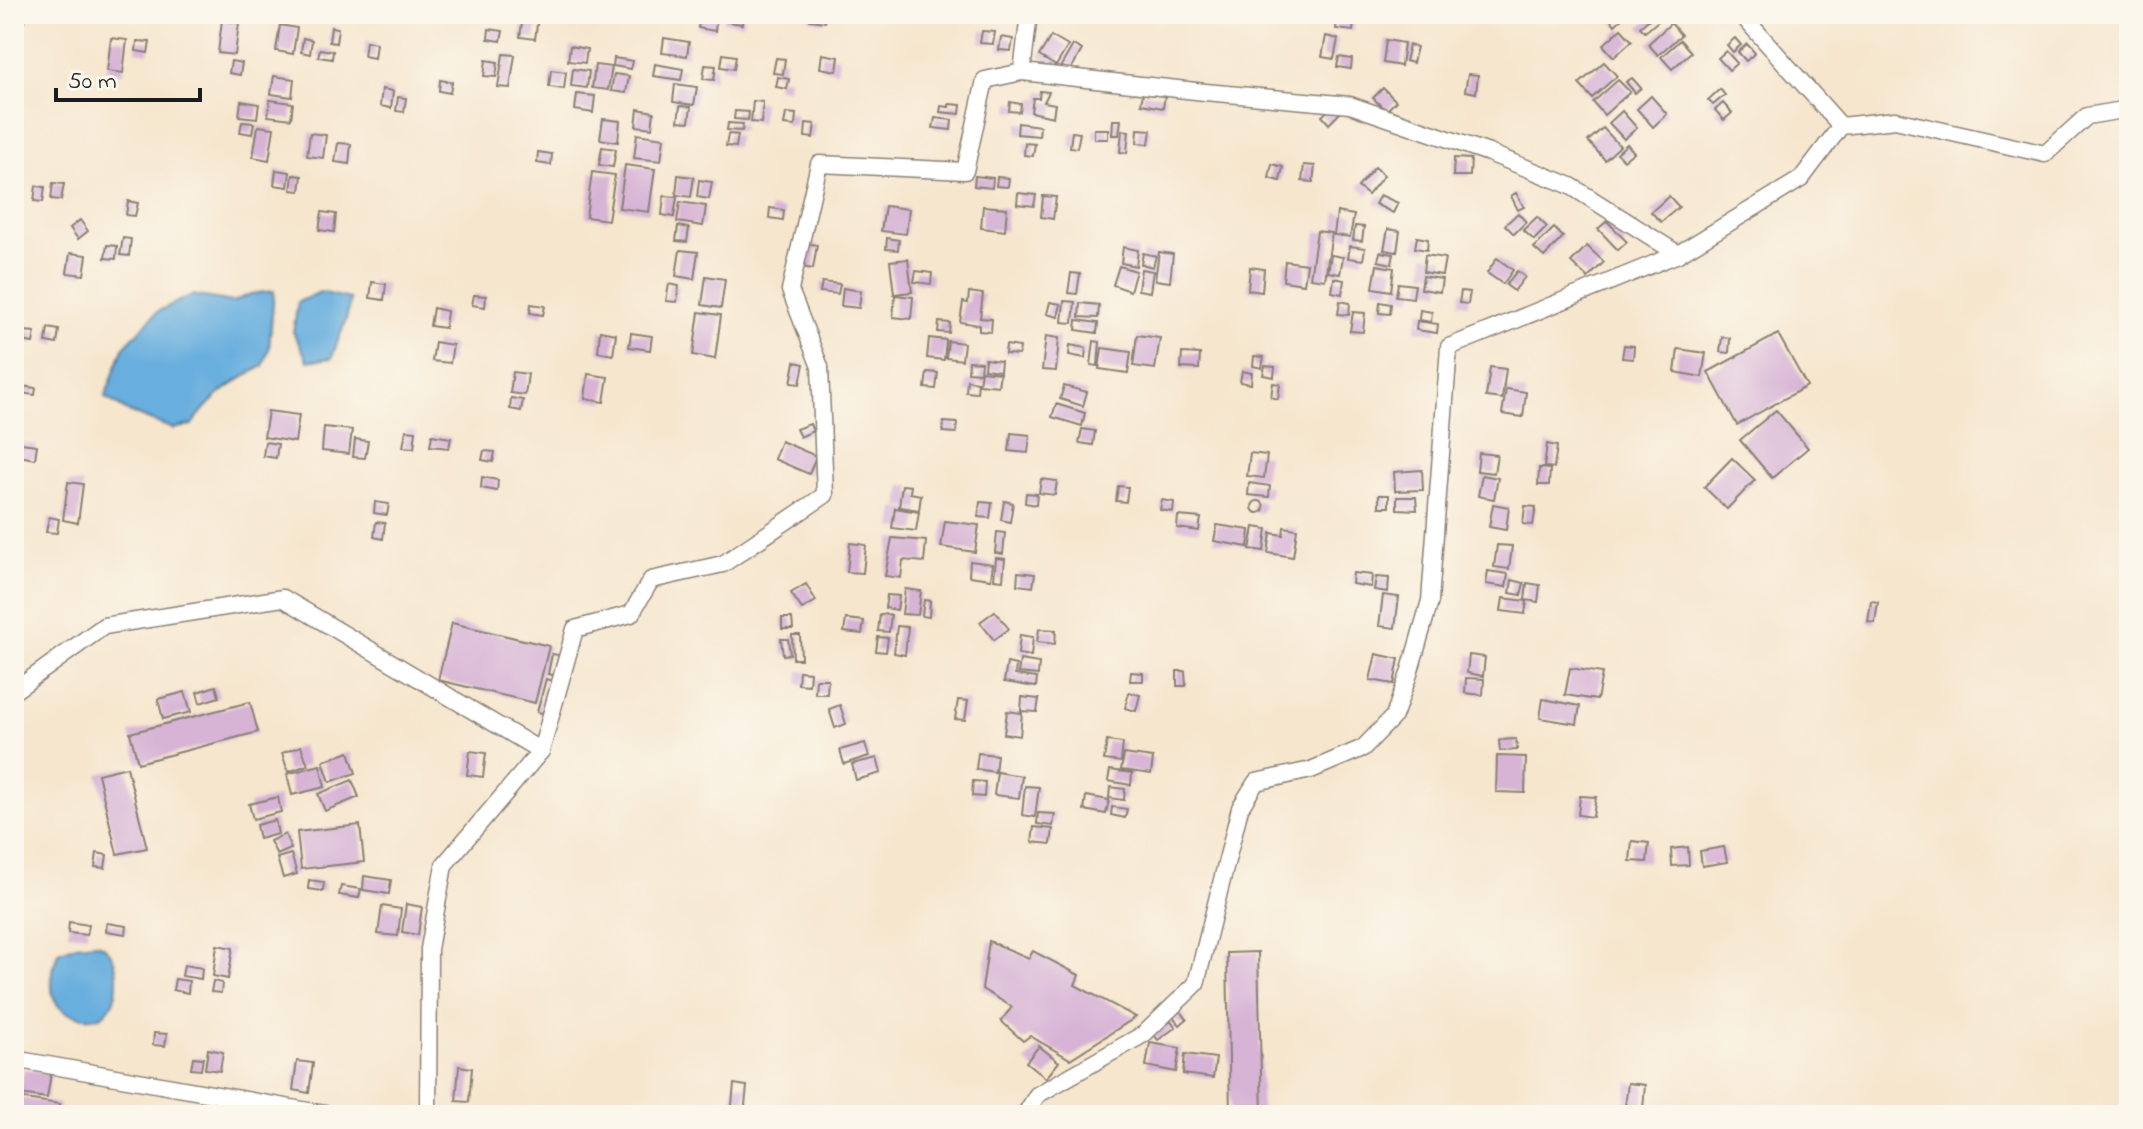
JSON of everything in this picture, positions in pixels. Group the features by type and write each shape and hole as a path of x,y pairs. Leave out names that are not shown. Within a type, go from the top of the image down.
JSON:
{"street":[{"path":"14,23 19,14"},
{"path":"1022,72 1029,14"},
{"path":"1754,14 1748,22 1841,126"},
{"path":"428,1115 429,949 444,865 541,751 575,629 631,614 651,580 723,564 825,495 820,367 790,290 819,164 965,171 985,80 1022,72 1350,105 1489,153 1571,186 1678,254"},
{"path":"1025,1115 1037,1095 1144,1034 1196,984 1240,808 1256,782 1311,770 1363,748 1394,716 1430,601 1449,347 1678,254 1801,179 1841,126 1895,120 2045,154 2087,116 2129,109"},
{"path":"14,691 104,626 283,598 541,751"},
{"path":"14,1059 331,1115"}],"water":[{"path":"274,291 269,349 263,366 223,391 192,425 173,429 129,412 105,397 123,348 158,311 192,295 233,302 250,294"},
{"path":"320,292 350,299 349,306 332,358 308,361 293,332 298,302"},
{"path":"96,943 109,952 116,967 117,985 113,1002 101,1017 72,1015 62,1010 53,993 52,981 58,952 76,945"}],"building":[{"path":"585,14 608,14 607,20 585,17"},
{"path":"700,14 717,16 715,31 698,28"},
{"path":"725,14 744,14 742,24 723,21"},
{"path":"811,14 826,14 825,22 810,20"},
{"path":"1338,14 1355,14 1353,31 1336,29"},
{"path":"1606,14 1627,14 1615,25"},
{"path":"1655,14 1663,17 1645,32 1640,27"},
{"path":"523,16 538,18 535,39 520,37"},
{"path":"222,20 239,23 235,55 218,53"},
{"path":"1671,23 1681,35 1658,55 1648,44"},
{"path":"280,25 297,28 293,54 276,51"},
{"path":"331,27 338,28 336,43 329,42"},
{"path":"489,29 503,31 501,41 488,39"},
{"path":"1621,29 1632,41 1614,57 1603,45"},
{"path":"982,31 995,32 993,44 980,43"},
{"path":"1051,36 1068,46 1056,66 1039,56"},
{"path":"1326,36 1338,39 1334,59 1322,57"},
{"path":"1001,37 1013,39 1011,51 999,50"},
{"path":"111,38 127,40 123,73 107,71"},
{"path":"303,38 312,40 310,54 301,52"},
{"path":"664,38 689,42 687,56 662,53"},
{"path":"1735,38 1741,45 1733,52 1727,45"},
{"path":"1386,40 1404,43 1401,66 1383,63"},
{"path":"1680,40 1691,52 1672,69 1661,57"},
{"path":"137,41 150,42 148,53 136,51"},
{"path":"366,41 376,43 374,58 364,56"},
{"path":"1747,44 1755,53 1746,61 1738,52"},
{"path":"1073,45 1082,50 1070,71 1061,66"},
{"path":"1409,45 1417,47 1413,63 1405,61"},
{"path":"570,46 587,49 585,63 568,61"},
{"path":"320,49 333,51 332,59 318,57"},
{"path":"1726,51 1737,63 1729,70 1718,58"},
{"path":"503,54 515,55 510,88 498,87"},
{"path":"723,54 736,56 734,69 721,67"},
{"path":"822,54 839,57 837,71 820,68"},
{"path":"1339,57 1352,59 1351,69 1337,67"},
{"path":"614,58 633,61 631,69 613,66"},
{"path":"776,58 785,59 783,74 773,73"},
{"path":"486,60 498,62 496,77 484,76"},
{"path":"231,61 242,63 240,75 229,73"},
{"path":"1604,62 1617,76 1592,98 1579,84"},
{"path":"655,64 683,69 681,80 653,76"},
{"path":"595,65 612,67 608,90 592,88"},
{"path":"705,65 716,66 714,80 703,79"},
{"path":"573,69 589,71 587,88 571,86"},
{"path":"551,70 566,72 564,89 549,87"},
{"path":"614,74 629,76 626,93 611,91"},
{"path":"1468,74 1478,75 1476,93 1465,91"},
{"path":"274,76 294,79 292,97 271,94"},
{"path":"778,77 789,79 787,89 776,87"},
{"path":"1632,78 1641,88 1635,93 1626,82"},
{"path":"440,80 452,82 450,93 439,91"},
{"path":"1618,80 1630,92 1604,115 1593,102"},
{"path":"675,84 697,87 694,105 673,102"},
{"path":"1383,88 1396,101 1386,111 1373,98"},
{"path":"382,89 393,91 391,108 380,106"},
{"path":"1720,89 1725,95 1713,105 1708,100"},
{"path":"1040,91 1049,92 1044,102 1055,104 1053,117 1031,112 1033,98 1039,98"},
{"path":"1143,93 1165,96 1163,108 1141,104"},
{"path":"577,94 595,96 593,113 575,110"},
{"path":"1651,96 1667,114 1653,127 1637,109"},
{"path":"398,97 406,98 404,112 396,111"},
{"path":"270,100 293,103 291,119 268,116"},
{"path":"241,101 259,104 257,118 239,116"},
{"path":"753,101 763,102 761,123 751,122"},
{"path":"1010,102 1021,104 1020,112 1009,111"},
{"path":"1723,103 1732,113 1724,120 1715,110"},
{"path":"949,104 961,105 960,114 940,112 941,106 949,107"},
{"path":"680,106 691,107 689,122 678,121"},
{"path":"1333,106 1340,113 1329,124 1322,116"},
{"path":"638,109 654,112 652,128 636,126"},
{"path":"735,111 749,112 748,120 734,119"},
{"path":"1622,111 1637,128 1624,139 1609,123"},
{"path":"786,113 796,114 795,126 784,125"},
{"path":"935,118 952,120 951,130 933,128"},
{"path":"603,119 620,121 618,142 600,139"},
{"path":"1113,120 1121,120 1119,135 1112,135"},
{"path":"242,122 254,123 252,134 240,132"},
{"path":"728,123 743,124 742,131 727,130"},
{"path":"806,123 815,124 813,138 805,137"},
{"path":"1018,123 1040,126 1039,136 1017,134"},
{"path":"258,126 274,128 269,160 253,157"},
{"path":"1603,128 1620,146 1605,160 1588,141"},
{"path":"1094,129 1108,129 1108,139 1094,139"},
{"path":"1138,129 1151,130 1149,144 1137,143"},
{"path":"1122,130 1129,131 1127,153 1120,152"},
{"path":"1072,132 1080,133 1077,148 1070,147"},
{"path":"310,133 326,135 323,158 307,156"},
{"path":"637,134 664,138 661,161 634,158"},
{"path":"728,134 738,135 736,147 726,146"},
{"path":"338,143 351,144 349,164 335,162"},
{"path":"1025,143 1035,144 1033,156 1024,155"},
{"path":"1627,144 1634,152 1624,160 1617,153"},
{"path":"602,147 616,149 613,167 599,165"},
{"path":"538,152 552,154 551,165 537,163"},
{"path":"1454,158 1471,159 1470,176 1453,176"},
{"path":"1272,164 1283,167 1280,181 1269,178"},
{"path":"625,165 655,169 649,212 619,208"},
{"path":"1304,165 1315,166 1313,182 1302,181"},
{"path":"1375,167 1384,175 1368,195 1358,187"},
{"path":"276,170 290,172 288,187 274,185"},
{"path":"592,172 615,175 608,220 586,217"},
{"path":"293,175 302,176 300,191 291,190"},
{"path":"678,175 694,177 691,197 676,195"},
{"path":"975,176 993,178 992,188 974,186"},
{"path":"997,177 1009,178 1008,187 996,186"},
{"path":"699,180 712,182 709,199 697,197"},
{"path":"53,183 64,184 61,200 51,199"},
{"path":"36,186 45,187 43,202 34,201"},
{"path":"1018,193 1036,195 1034,206 1017,204"},
{"path":"1516,193 1524,207 1518,210 1511,196"},
{"path":"1380,195 1398,203 1393,213 1375,204"},
{"path":"664,196 677,197 674,217 662,215"},
{"path":"1043,196 1056,197 1053,219 1041,217"},
{"path":"1669,196 1679,207 1661,222 1651,212"},
{"path":"128,201 138,203 135,216 126,215"},
{"path":"680,202 706,206 703,226 677,222"},
{"path":"885,206 909,209 906,234 881,231"},
{"path":"983,206 1007,208 1005,231 981,228"},
{"path":"770,208 784,210 783,220 769,218"},
{"path":"322,212 336,214 334,232 319,230"},
{"path":"1337,212 1354,215 1350,237 1334,235"},
{"path":"1518,213 1526,222 1514,234 1505,225"},
{"path":"1537,217 1547,227 1534,240 1523,230"},
{"path":"80,220 88,231 78,239 70,228"},
{"path":"1607,221 1627,242 1618,250 1598,229"},
{"path":"678,226 689,228 687,242 676,241"},
{"path":"1355,226 1364,227 1362,241 1353,240"},
{"path":"1554,228 1563,237 1544,257 1534,248"},
{"path":"1388,229 1400,231 1397,252 1384,250"},
{"path":"1317,231 1332,233 1325,280 1310,278"},
{"path":"1417,237 1428,239 1427,250 1415,248"},
{"path":"123,238 131,239 129,256 120,255"},
{"path":"887,238 899,240 898,250 886,249"},
{"path":"805,243 817,245 813,269 802,267"},
{"path":"107,245 117,246 116,259 105,258"},
{"path":"1350,246 1365,248 1363,260 1348,258"},
{"path":"1587,246 1604,262 1588,278 1571,262"},
{"path":"1123,247 1138,250 1136,266 1121,263"},
{"path":"680,250 698,252 694,279 676,276"},
{"path":"1159,252 1173,254 1170,282 1155,280"},
{"path":"1380,252 1394,254 1392,264 1378,261"},
{"path":"70,253 87,255 84,275 67,273"},
{"path":"1143,253 1156,256 1153,267 1141,264"},
{"path":"1331,255 1343,257 1340,274 1328,272"},
{"path":"1425,255 1445,258 1442,275 1423,272"},
{"path":"1497,258 1513,270 1503,284 1487,273"},
{"path":"908,259 912,292 894,294 890,261"},
{"path":"1285,261 1307,264 1304,284 1283,281"},
{"path":"1377,265 1394,268 1391,291 1373,288"},
{"path":"1119,266 1136,271 1130,291 1113,285"},
{"path":"1250,267 1264,269 1262,292 1248,290"},
{"path":"1141,269 1153,271 1150,292 1138,290"},
{"path":"916,271 932,273 931,284 914,282"},
{"path":"1517,271 1525,277 1514,291 1506,285"},
{"path":"1071,273 1080,274 1077,294 1068,293"},
{"path":"706,276 725,279 721,308 702,305"},
{"path":"1423,276 1442,279 1440,292 1421,289"},
{"path":"1334,278 1344,280 1342,294 1332,292"},
{"path":"372,282 386,284 384,300 370,298"},
{"path":"822,282 840,284 838,294 820,292"},
{"path":"1398,283 1415,285 1413,298 1396,296"},
{"path":"669,284 679,286 677,302 666,301"},
{"path":"843,288 861,291 859,308 841,306"},
{"path":"1461,291 1470,292 1468,304 1459,303"},
{"path":"969,292 983,294 980,318 992,319 991,332 979,331 979,325 960,322 963,302 968,303"},
{"path":"474,295 486,296 485,307 472,305"},
{"path":"895,295 913,297 911,319 893,317"},
{"path":"1064,301 1075,302 1073,323 1062,322"},
{"path":"1340,301 1350,303 1349,315 1338,314"},
{"path":"1050,302 1061,304 1058,317 1047,314"},
{"path":"1380,302 1391,304 1390,314 1379,313"},
{"path":"1080,303 1099,305 1098,318 1079,317"},
{"path":"531,304 545,306 543,315 530,313"},
{"path":"433,308 447,311 445,328 430,326"},
{"path":"1420,310 1432,312 1431,322 1419,320"},
{"path":"699,312 721,315 715,359 693,355"},
{"path":"1353,312 1365,313 1363,332 1350,331"},
{"path":"1077,320 1098,323 1097,333 1076,330"},
{"path":"1417,321 1438,324 1437,333 1416,330"},
{"path":"939,322 950,323 949,333 938,332"},
{"path":"48,328 59,330 57,344 46,342"},
{"path":"24,331 35,332 33,343 22,341"},
{"path":"600,331 616,334 613,355 598,352"},
{"path":"631,333 652,336 650,350 629,347"},
{"path":"1778,334 1807,386 1737,425 1708,372"},
{"path":"1137,335 1160,338 1155,369 1133,366"},
{"path":"1046,336 1059,338 1056,371 1042,370"},
{"path":"1722,337 1730,338 1729,353 1720,352"},
{"path":"929,338 946,340 944,360 927,358"},
{"path":"948,341 964,343 962,360 946,358"},
{"path":"1094,341 1100,342 1098,366 1091,365"},
{"path":"435,342 453,345 450,363 432,361"},
{"path":"1006,345 1020,347 1019,355 1005,354"},
{"path":"1070,345 1086,348 1085,358 1069,355"},
{"path":"1624,345 1634,346 1633,359 1622,358"},
{"path":"1102,348 1131,352 1128,373 1099,369"},
{"path":"1678,349 1706,353 1702,377 1675,372"},
{"path":"1182,353 1200,354 1199,369 1181,368"},
{"path":"1254,356 1264,357 1262,368 1253,366"},
{"path":"985,359 1001,361 1000,371 984,369"},
{"path":"969,361 981,362 980,373 968,372"},
{"path":"795,362 804,364 800,384 791,383"},
{"path":"1265,366 1275,367 1274,377 1263,375"},
{"path":"1490,367 1506,369 1502,399 1486,397"},
{"path":"981,371 1000,373 998,386 979,384"},
{"path":"1242,371 1252,373 1251,384 1240,382"},
{"path":"513,372 528,374 525,395 510,393"},
{"path":"927,372 938,373 936,389 925,388"},
{"path":"588,374 608,377 604,402 585,399"},
{"path":"967,380 978,382 977,393 966,392"},
{"path":"1273,383 1280,384 1278,399 1271,397"},
{"path":"20,386 36,388 35,395 19,393"},
{"path":"1064,386 1087,392 1083,406 1060,399"},
{"path":"1506,389 1526,392 1523,417 1502,414"},
{"path":"511,398 523,400 521,411 510,409"},
{"path":"1056,404 1085,413 1082,426 1052,417"},
{"path":"1776,410 1808,448 1772,478 1740,440"},
{"path":"268,411 299,415 295,442 264,437"},
{"path":"944,422 957,423 956,433 943,432"},
{"path":"810,424 813,431 800,437 796,429"},
{"path":"324,427 352,430 349,454 322,451"},
{"path":"1082,429 1095,431 1093,445 1079,443"},
{"path":"406,430 416,431 414,448 403,447"},
{"path":"1011,433 1030,435 1028,453 1009,451"},
{"path":"432,435 451,438 449,448 430,446"},
{"path":"355,439 368,441 365,458 353,457"},
{"path":"781,441 816,456 809,474 774,459"},
{"path":"265,442 278,444 276,458 263,456"},
{"path":"21,443 37,445 35,459 19,456"},
{"path":"1547,444 1557,446 1554,468 1544,467"},
{"path":"484,451 495,452 493,462 482,460"},
{"path":"1250,453 1267,455 1264,478 1247,476"},
{"path":"1479,453 1497,455 1494,473 1477,471"},
{"path":"1732,458 1755,480 1727,509 1704,487"},
{"path":"1539,468 1550,469 1549,485 1538,485"},
{"path":"1422,470 1423,490 1395,491 1394,472"},
{"path":"1482,475 1498,478 1494,499 1478,496"},
{"path":"482,477 498,480 497,491 481,488"},
{"path":"1041,479 1057,481 1055,495 1039,493"},
{"path":"68,482 83,484 78,523 63,520"},
{"path":"1249,483 1270,486 1269,497 1248,495"},
{"path":"902,485 911,486 910,493 921,495 919,510 899,507"},
{"path":"1118,486 1128,487 1126,502 1116,501"},
{"path":"1026,493 1037,494 1036,505 1025,503"},
{"path":"1379,495 1389,495 1389,507 1379,507"},
{"path":"1397,497 1416,497 1417,510 1397,509"},
{"path":"1162,500 1174,502 1173,512 1160,510"},
{"path":"1004,501 1013,503 1010,522 1001,520"},
{"path":"1258,501 1264,507 1258,513 1252,507"},
{"path":"375,502 389,504 387,515 374,513"},
{"path":"980,502 992,503 990,518 978,517"},
{"path":"1493,504 1509,507 1506,530 1489,527"},
{"path":"1525,506 1536,507 1533,525 1523,524"},
{"path":"895,508 919,512 916,531 892,528"},
{"path":"1178,516 1201,518 1199,531 1177,528"},
{"path":"49,517 59,519 57,533 46,532"},
{"path":"945,521 979,525 975,552 941,547"},
{"path":"376,522 385,523 383,539 374,537"},
{"path":"1217,525 1250,530 1248,547 1214,541"},
{"path":"1254,527 1267,529 1264,551 1250,549"},
{"path":"1284,527 1297,529 1293,557 1268,553 1271,533 1283,535"},
{"path":"997,532 1005,533 1003,554 995,553"},
{"path":"892,538 926,541 924,562 903,560 901,578 885,576"},
{"path":"850,543 866,545 863,573 847,572"},
{"path":"1497,545 1512,546 1509,569 1494,567"},
{"path":"996,558 1005,559 1003,580 994,579"},
{"path":"970,561 993,564 991,579 969,576"},
{"path":"1488,571 1508,574 1506,587 1486,584"},
{"path":"1018,572 1035,574 1033,587 1017,585"},
{"path":"1353,573 1372,575 1371,587 1352,584"},
{"path":"1376,577 1389,578 1388,592 1374,590"},
{"path":"1512,580 1524,583 1521,595 1510,593"},
{"path":"1527,583 1540,585 1538,602 1525,600"},
{"path":"806,584 816,601 802,609 791,593"},
{"path":"905,589 921,591 918,615 902,614"},
{"path":"887,595 899,596 897,610 885,608"},
{"path":"1383,595 1399,597 1395,628 1379,626"},
{"path":"1503,598 1527,601 1525,614 1501,611"},
{"path":"924,600 930,601 929,617 922,616"},
{"path":"1871,601 1878,602 1875,623 1868,622"},
{"path":"995,611 1009,629 994,640 980,622"},
{"path":"880,614 891,615 889,632 878,631"},
{"path":"782,618 792,618 793,629 782,629"},
{"path":"846,619 864,621 862,634 844,632"},
{"path":"452,623 549,646 535,703 438,680"},
{"path":"897,626 908,627 905,655 894,653"},
{"path":"1039,629 1056,630 1055,644 1037,642"},
{"path":"792,635 800,635 801,659 793,659"},
{"path":"1020,635 1033,637 1031,656 1018,654"},
{"path":"878,637 888,638 886,652 876,651"},
{"path":"781,639 788,639 790,654 783,655"},
{"path":"552,654 559,655 555,676 548,674"},
{"path":"1376,654 1399,659 1394,684 1370,680"},
{"path":"1469,655 1485,657 1483,676 1467,673"},
{"path":"1020,660 1039,663 1038,675 1018,673"},
{"path":"1007,663 1016,665 1015,675 1037,678 1036,687 1004,682"},
{"path":"1570,668 1602,673 1597,700 1565,695"},
{"path":"799,671 810,672 809,685 798,684"},
{"path":"1177,671 1185,671 1186,686 1177,686"},
{"path":"1131,672 1143,673 1143,681 1130,681"},
{"path":"1466,678 1484,679 1483,695 1465,693"},
{"path":"546,679 552,681 543,713 537,712"},
{"path":"816,679 828,679 827,694 815,694"},
{"path":"216,686 219,697 200,703 197,692"},
{"path":"185,692 191,712 163,719 158,699"},
{"path":"1129,692 1140,695 1136,711 1125,708"},
{"path":"1022,697 1039,699 1037,712 1021,711"},
{"path":"1543,699 1580,706 1577,724 1540,718"},
{"path":"958,700 968,701 965,720 955,719"},
{"path":"250,702 258,732 138,763 130,733"},
{"path":"840,705 846,724 835,728 829,709"},
{"path":"1007,711 1022,713 1020,736 1004,734"},
{"path":"1516,739 1517,750 1500,751 1499,740"},
{"path":"1107,741 1123,743 1121,762 1104,760"},
{"path":"865,743 869,756 844,764 840,750"},
{"path":"301,746 308,765 288,772 282,753"},
{"path":"470,751 486,753 483,777 467,775"},
{"path":"349,752 356,773 330,782 323,761"},
{"path":"978,753 997,755 995,772 976,769"},
{"path":"1124,754 1153,758 1151,774 1121,770"},
{"path":"1497,756 1526,757 1525,793 1496,792"},
{"path":"877,758 881,773 856,780 852,764"},
{"path":"320,765 325,787 292,795 287,774"},
{"path":"127,767 147,848 117,854 98,774"},
{"path":"1110,770 1132,773 1131,785 1108,781"},
{"path":"997,772 1022,776 1019,798 994,795"},
{"path":"352,780 359,797 325,811 318,794"},
{"path":"973,781 985,782 984,797 972,796"},
{"path":"1025,786 1039,787 1035,817 1022,815"},
{"path":"1110,787 1125,789 1124,800 1109,798"},
{"path":"1086,796 1109,800 1106,814 1084,810"},
{"path":"1580,796 1596,797 1593,817 1578,815"},
{"path":"278,797 281,812 253,819 249,804"},
{"path":"1112,807 1127,809 1125,818 1111,815"},
{"path":"1038,813 1055,814 1053,826 1037,824"},
{"path":"275,820 278,834 259,839 256,825"},
{"path":"360,825 364,862 301,869 297,832"},
{"path":"1034,827 1053,829 1051,844 1032,842"},
{"path":"285,834 291,849 277,855 270,841"},
{"path":"1632,841 1649,843 1647,862 1630,861"},
{"path":"1688,847 1689,865 1672,866 1671,849"},
{"path":"1724,847 1727,862 1702,866 1700,851"},
{"path":"97,853 107,855 105,868 95,867"},
{"path":"291,854 297,874 283,878 277,858"},
{"path":"364,876 391,880 389,894 363,890"},
{"path":"309,880 324,882 323,891 308,889"},
{"path":"341,886 361,889 359,898 339,895"},
{"path":"406,904 422,907 418,935 402,932"},
{"path":"382,906 401,909 398,936 378,934"},
{"path":"69,922 89,925 87,935 68,933"},
{"path":"107,923 127,926 126,934 106,931"},
{"path":"989,941 1029,958 1033,951 1079,975 1075,985 1136,1017 1070,1059 1030,1036 1023,1041 1001,1021 1012,1007 982,989"},
{"path":"217,945 233,948 228,979 213,976"},
{"path":"1258,952 1262,1115 1230,1115 1227,953"},
{"path":"184,965 202,968 201,979 182,976"},
{"path":"175,979 189,981 188,993 173,990"},
{"path":"213,981 222,983 221,993 211,992"},
{"path":"1177,1007 1187,1019 1180,1025 1170,1013"},
{"path":"1171,1021 1176,1027 1158,1040 1153,1034"},
{"path":"154,1033 167,1034 165,1046 153,1045"},
{"path":"1150,1043 1180,1048 1176,1072 1146,1066"},
{"path":"1039,1046 1059,1062 1046,1078 1026,1062"},
{"path":"208,1049 223,1052 220,1071 205,1069"},
{"path":"1185,1054 1216,1058 1213,1078 1183,1074"},
{"path":"193,1057 203,1058 201,1070 191,1069"},
{"path":"297,1061 313,1063 309,1093 293,1090"},
{"path":"459,1066 472,1068 469,1102 456,1101"},
{"path":"24,1069 51,1073 47,1098 20,1094"},
{"path":"1628,1083 1645,1085 1643,1109 1625,1107"},
{"path":"734,1084 747,1086 744,1115 731,1115"},
{"path":"18,1098 60,1104 58,1115 16,1115"},
{"path":"133,1106 166,1111 166,1115 132,1115"}]}
